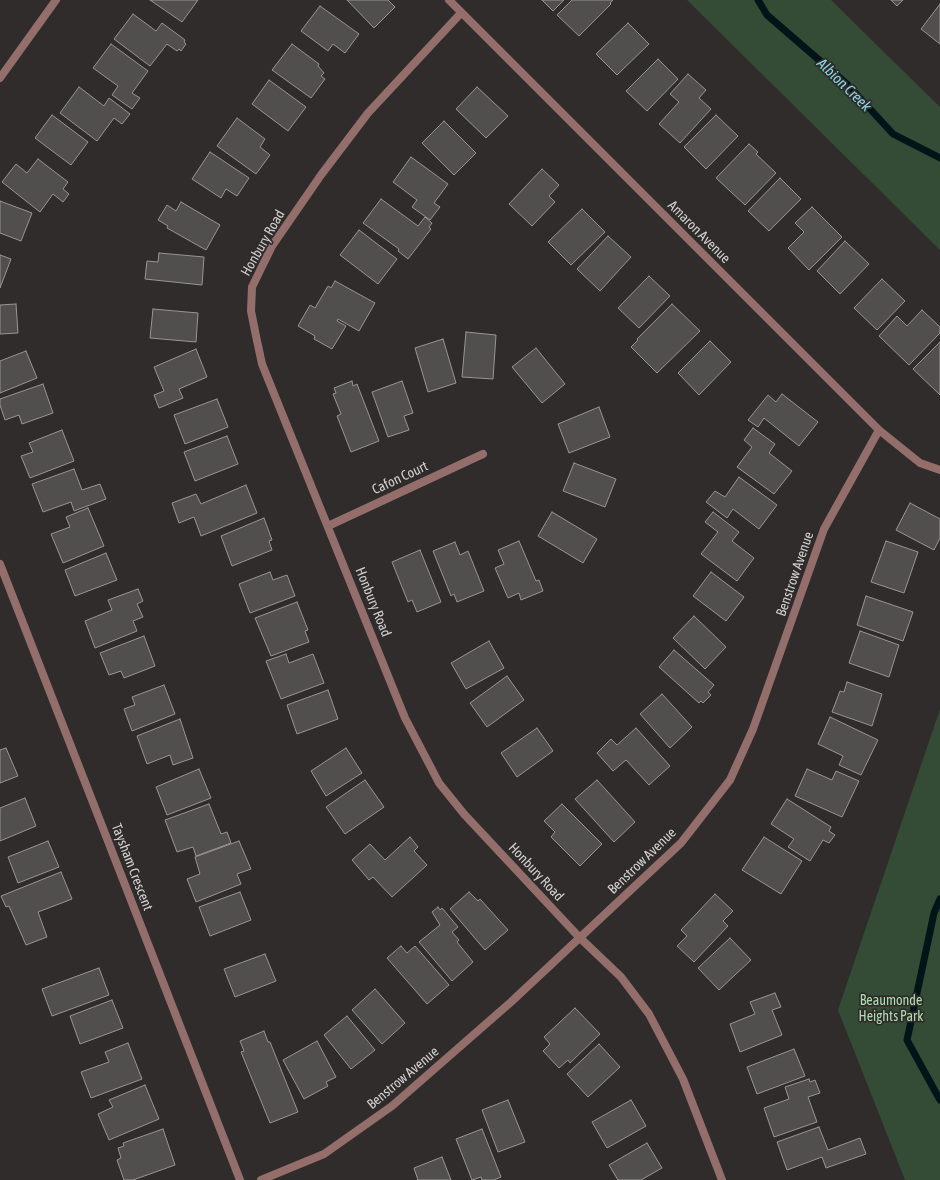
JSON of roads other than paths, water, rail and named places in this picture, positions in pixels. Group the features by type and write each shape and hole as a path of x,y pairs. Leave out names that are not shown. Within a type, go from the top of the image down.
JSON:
{"street":[{"path":"0,78 56,0"},
{"name":"Amaron Avenue","path":"449,0 879,430 920,463 940,470"},
{"name":"Honbury Road","path":"461,13 368,113 321,175 272,246 252,287 252,311 262,364 405,718 439,783 464,814 579,937 621,977 649,1014 683,1079 722,1180"},
{"name":"Benstrow Avenue","path":"261,1180 324,1154 392,1106 510,1002 681,843 730,780 753,729 824,529 879,430"},
{"name":"Cafon Court","path":"328,526 483,454"},
{"name":"Taysham Crescent","path":"0,564 240,1180"}],"waterway":[{"name":"Albion Creek","path":"758,0 767,15 848,85 893,134 940,158"},
{"name":"Albion Creek","path":"940,899 934,913 907,1040 940,1100"}],"park label":[{"name":"Beaumonde Heights Park","path":"891,1010"}]}
